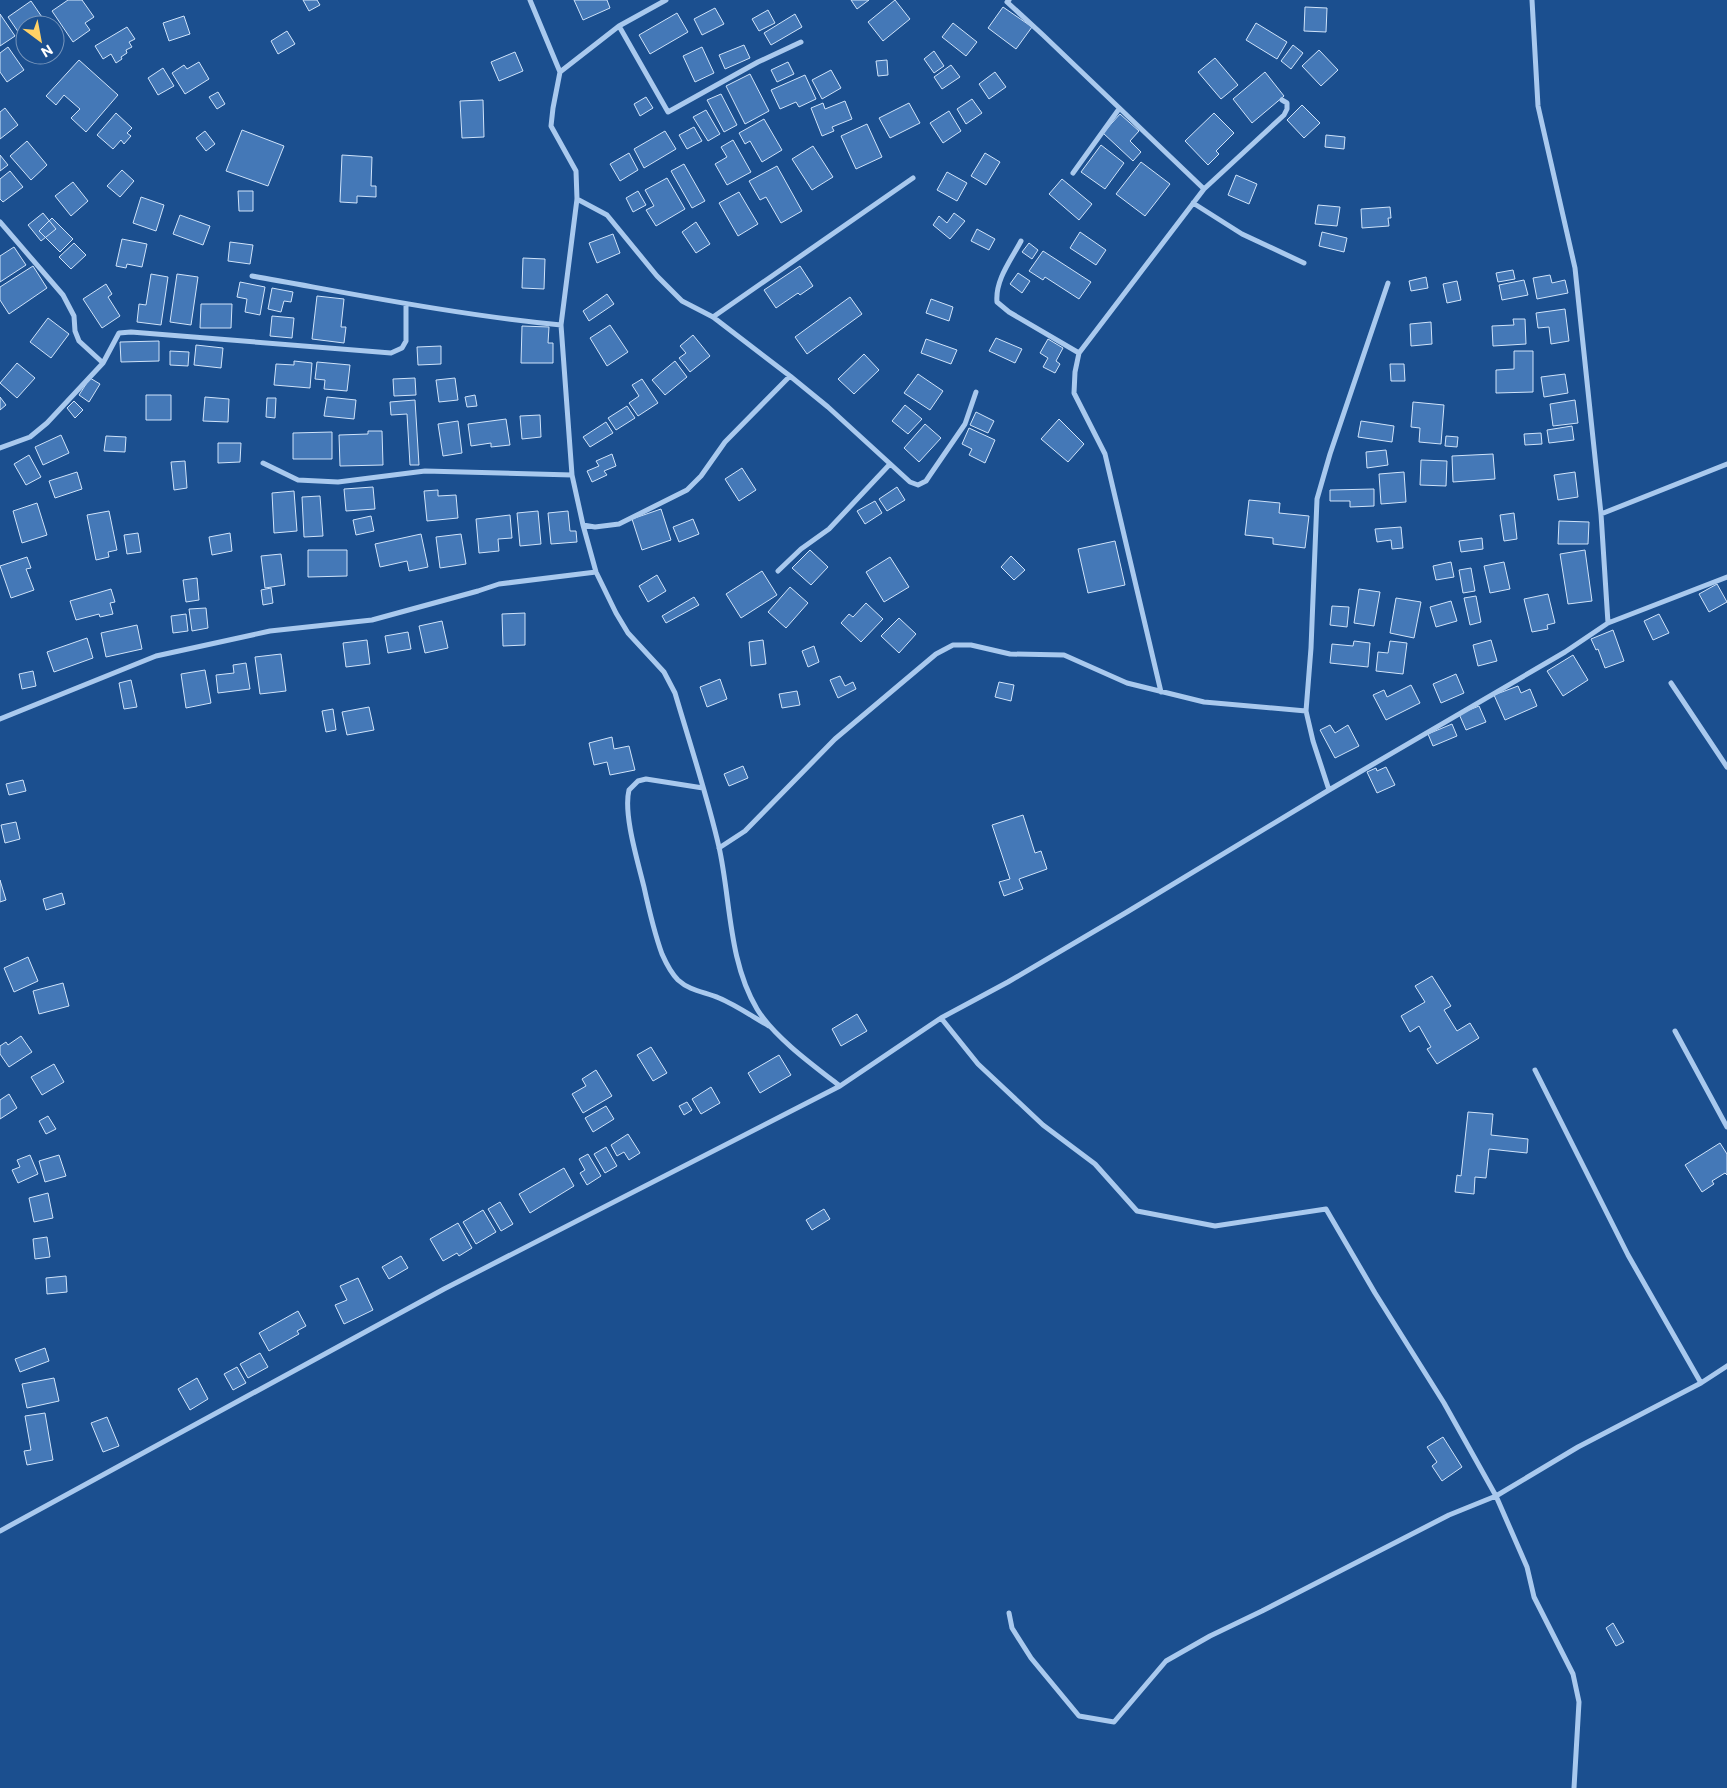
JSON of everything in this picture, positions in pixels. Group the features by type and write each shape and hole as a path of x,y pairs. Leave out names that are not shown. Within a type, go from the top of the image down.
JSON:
{"street":[{"path":"530,0 560,72 551,126 576,171 577,199 561,325 572,475 596,572 628,633 664,672 670,680 675,693 719,848 734,947 747,989 757,1010 772,1027 802,1057 840,1086"},
{"path":"560,72 619,26 666,0"},
{"path":"1010,0 1007,2 1044,34 1119,109 1204,189"},
{"path":"1532,0 1538,106 1575,268 1600,514 1608,623"},
{"path":"619,26 668,112 758,62 801,42"},
{"path":"1161,692 1105,454 1074,393 1078,353 1204,189 1284,115 1287,103 1282,100"},
{"path":"1073,173 1119,109"},
{"path":"713,317 913,178"},
{"path":"577,199 607,215 658,276 682,300 713,317 790,376 828,407 910,482 918,485 926,481 965,424 976,392"},
{"path":"1193,203 1242,234 1304,263"},
{"path":"0,222 63,296 74,316 78,341 103,363"},
{"path":"1020,241 1000,280 996,291 997,302 1009,312 1078,353"},
{"path":"252,276 406,304 511,320 561,325"},
{"path":"1329,790 1313,741 1306,711 1311,648 1317,498 1388,283"},
{"path":"0,448 30,437 48,423 103,363 119,333 130,332 391,353 402,348 406,341 406,304"},
{"path":"583,525 596,527 620,524 687,490 701,476 724,442 790,376"},
{"path":"263,462 298,480 338,482 425,471 572,475"},
{"path":"778,571 801,549 829,529 890,464"},
{"path":"1600,514 1727,464"},
{"path":"0,719 156,656 270,631 372,620 500,584 596,572"},
{"path":"0,1531 444,1289 840,1086 941,1018 1008,982 1329,790 1565,652 1608,623 1727,577"},
{"path":"719,848 746,831 835,739 936,654 952,645 971,646 1010,654 1064,655 1127,683 1204,702 1306,711"},
{"path":"1672,683 1727,767"},
{"path":"703,788 646,779 638,781 630,790 628,809 635,850 654,927 662,954 677,979 686,986 719,998 772,1027"},
{"path":"941,1018 978,1064 1043,1124 1095,1164 1137,1211 1214,1226 1326,1209 1375,1293 1444,1403 1496,1496 1527,1568 1534,1597 1573,1674 1579,1702 1574,1788"},
{"path":"1674,1031 1727,1127"},
{"path":"1535,1070 1628,1255 1700,1383"},
{"path":"1009,1613 1012,1628 1031,1658 1079,1716 1114,1722 1166,1661 1210,1636 1449,1514 1496,1496 1578,1446 1700,1383 1727,1366"}],"building":[{"path":"68,0 82,0 94,17 85,23 90,30 73,42 65,30 65,15 55,15 52,11"},
{"path":"303,0 317,0 320,5 309,11"},
{"path":"574,0 607,0 610,8 583,20"},
{"path":"851,0 869,0 857,9"},
{"path":"895,0 910,19 883,41 868,22"},
{"path":"31,1 41,15 15,15 15,27 8,17"},
{"path":"1003,7 1032,27 1016,49 988,28"},
{"path":"1305,7 1327,8 1326,32 1304,31"},
{"path":"715,8 724,24 702,35 694,19"},
{"path":"768,10 775,23 759,31 752,19"},
{"path":"677,13 688,32 650,54 639,35"},
{"path":"0,14 15,36 0,46"},
{"path":"795,14 802,27 771,45 764,33"},
{"path":"184,16 190,34 169,41 163,23"},
{"path":"953,23 977,42 966,56 942,37"},
{"path":"1256,23 1287,42 1277,59 1246,40"},
{"path":"127,27 135,39 129,42 132,47 126,50 127,53 116,63 111,54 103,59 95,46"},
{"path":"287,31 295,44 278,54 271,41"},
{"path":"744,45 750,58 725,69 719,55"},
{"path":"1293,45 1303,53 1291,69 1281,61"},
{"path":"8,47 15,57 15,65 21,65 24,70 7,82 0,72 0,53"},
{"path":"702,47 714,73 695,82 683,56"},
{"path":"1319,50 1338,70 1321,86 1302,66"},
{"path":"934,51 944,66 934,73 924,59"},
{"path":"515,52 523,71 499,81 491,62"},
{"path":"1215,58 1238,85 1221,99 1198,72"},
{"path":"79,60 118,95 86,132 71,118 80,109 64,95 56,105 46,96"},
{"path":"887,60 888,75 878,76 876,61"},
{"path":"199,62 209,79 185,94 172,73 184,65 187,69"},
{"path":"788,62 794,74 777,82 771,70"},
{"path":"951,65 960,77 942,89 934,77"},
{"path":"163,68 174,86 158,95 148,78"},
{"path":"831,70 841,88 822,99 812,80"},
{"path":"995,72 1006,87 989,99 979,84"},
{"path":"1265,72 1284,96 1252,123 1233,99"},
{"path":"750,74 769,111 745,124 726,86"},
{"path":"805,75 816,99 799,107 796,102 780,109 771,90"},
{"path":"218,92 225,104 217,109 209,97"},
{"path":"721,94 737,125 724,132 707,100"},
{"path":"646,97 653,108 640,116 634,104"},
{"path":"972,99 982,113 966,124 957,109"},
{"path":"483,100 484,137 462,138 460,101"},
{"path":"845,101 852,119 832,127 834,131 822,136 811,108 823,103 825,109"},
{"path":"909,103 920,123 890,138 879,118"},
{"path":"1302,105 1320,123 1304,138 1287,120"},
{"path":"5,108 18,125 0,139 0,112"},
{"path":"706,110 720,134 708,141 693,117"},
{"path":"949,111 961,131 943,143 930,123"},
{"path":"116,113 132,128 127,133 131,136 124,144 121,140 113,149 97,135"},
{"path":"1214,113 1234,133 1216,151 1219,154 1208,165 1185,141"},
{"path":"1120,114 1139,131 1130,141 1141,152 1133,161 1103,133"},
{"path":"764,119 782,150 762,162 750,141 745,144 739,133"},
{"path":"867,124 882,157 856,169 841,136"},
{"path":"694,127 702,141 687,149 679,135"},
{"path":"242,130 284,146 268,186 226,171"},
{"path":"205,131 215,144 206,151 196,138"},
{"path":"665,131 676,149 644,168 634,149"},
{"path":"1326,135 1345,137 1344,149 1325,147"},
{"path":"733,140 751,172 727,185 715,164 727,157 721,147"},
{"path":"27,141 47,165 31,180 10,156"},
{"path":"1101,145 1124,163 1105,189 1081,172"},
{"path":"813,146 833,177 812,190 792,159"},
{"path":"629,153 638,170 620,181 610,164"},
{"path":"985,153 1000,162 986,185 971,176"},
{"path":"0,155 8,165 0,171"},
{"path":"342,155 372,157 371,186 376,186 376,197 357,196 357,203 340,202"},
{"path":"1141,162 1170,184 1145,216 1116,194"},
{"path":"684,164 705,201 692,208 671,171"},
{"path":"777,166 802,211 781,223 766,197 760,200 749,181"},
{"path":"122,170 134,181 120,197 107,186"},
{"path":"10,171 23,187 3,202 0,199 0,179"},
{"path":"947,172 967,183 957,201 937,190"},
{"path":"1236,175 1257,184 1249,204 1228,195"},
{"path":"667,178 685,209 656,226 646,210 654,206 645,190"},
{"path":"1062,179 1092,204 1079,220 1049,194"},
{"path":"73,182 88,201 71,216 55,196"},
{"path":"238,191 253,191 253,211 239,211"},
{"path":"638,191 646,205 633,212 626,198"},
{"path":"739,192 758,224 738,236 719,203"},
{"path":"141,197 164,205 156,231 133,223"},
{"path":"1318,205 1340,207 1337,226 1315,224"},
{"path":"1390,207 1391,218 1388,218 1389,226 1362,228 1361,209"},
{"path":"43,213 56,229 41,241 28,225"},
{"path":"954,213 965,221 950,239 933,225 939,216 947,223"},
{"path":"180,215 210,226 203,245 173,234"},
{"path":"52,218 73,239 60,252 39,231"},
{"path":"696,222 710,244 696,253 682,232"},
{"path":"977,229 995,239 989,250 971,241"},
{"path":"1080,232 1106,250 1096,265 1070,248"},
{"path":"1322,232 1347,238 1344,252 1319,246"},
{"path":"613,234 620,253 597,263 589,243"},
{"path":"122,239 147,244 142,267 127,264 126,268 116,266"},
{"path":"230,242 253,245 250,264 228,261"},
{"path":"74,243 86,255 71,269 59,257"},
{"path":"1029,243 1038,250 1032,259 1022,252"},
{"path":"14,247 26,265 0,282 0,256"},
{"path":"1043,251 1091,282 1079,299 1045,277 1043,280 1029,271"},
{"path":"523,258 545,259 544,289 522,288"},
{"path":"33,266 47,288 9,314 0,300 0,287"},
{"path":"800,266 813,286 800,295 798,293 776,308 764,290"},
{"path":"1513,270 1515,279 1498,282 1496,273"},
{"path":"1018,273 1030,281 1022,293 1010,284"},
{"path":"151,274 168,277 161,325 137,322 139,304 146,305"},
{"path":"177,274 198,277 191,325 170,322"},
{"path":"1550,275 1552,283 1565,280 1568,293 1537,299 1533,278"},
{"path":"1426,277 1428,288 1411,291 1409,281"},
{"path":"1524,280 1528,295 1502,300 1499,285"},
{"path":"1457,281 1461,300 1447,303 1443,284"},
{"path":"240,282 265,287 260,315 245,312 247,299 237,297"},
{"path":"106,284 112,294 108,297 120,316 102,328 83,299"},
{"path":"272,288 293,292 291,302 284,301 281,312 268,309"},
{"path":"607,294 614,304 589,321 583,311"},
{"path":"317,296 344,299 341,327 346,327 344,343 312,339"},
{"path":"850,297 862,314 807,354 795,337"},
{"path":"931,299 953,307 949,321 926,313"},
{"path":"201,304 232,304 231,328 200,328"},
{"path":"1565,309 1569,341 1551,344 1549,327 1538,328 1536,313"},
{"path":"272,316 294,318 292,338 270,336"},
{"path":"48,318 69,334 51,358 30,342"},
{"path":"1513,319 1525,319 1526,344 1493,346 1492,326 1514,325"},
{"path":"1431,322 1432,344 1411,346 1410,324"},
{"path":"610,325 628,352 607,366 590,338"},
{"path":"522,326 549,327 548,343 553,343 553,363 521,363"},
{"path":"693,335 710,356 690,372 679,358 686,353 680,346"},
{"path":"996,338 1022,349 1015,363 989,351"},
{"path":"926,339 957,350 951,364 921,353"},
{"path":"1048,339 1063,348 1056,361 1060,364 1055,373 1043,367 1048,358 1040,353"},
{"path":"159,341 159,361 121,362 120,342"},
{"path":"196,345 223,348 221,368 194,365"},
{"path":"441,346 441,364 418,365 417,347"},
{"path":"170,351 189,352 188,366 170,365"},
{"path":"1514,351 1533,351 1533,392 1496,393 1496,370 1514,369"},
{"path":"864,354 879,370 854,394 838,379"},
{"path":"294,361 312,363 310,388 274,385 276,364 294,365"},
{"path":"675,361 687,377 665,395 652,380"},
{"path":"317,362 350,365 347,391 324,389 325,380 315,379"},
{"path":"17,363 35,378 17,398 0,383"},
{"path":"1390,364 1404,364 1405,381 1391,381"},
{"path":"918,374 943,391 930,410 904,393"},
{"path":"1565,374 1568,393 1544,397 1541,377"},
{"path":"90,378 100,384 89,402 79,395"},
{"path":"415,378 416,395 394,396 393,379"},
{"path":"455,378 458,400 439,402 436,380"},
{"path":"642,379 658,403 638,416 629,403 639,396 632,385"},
{"path":"146,395 171,395 171,420 146,420"},
{"path":"475,395 477,406 467,407 465,397"},
{"path":"0,397 6,405 0,410"},
{"path":"205,397 229,399 228,422 203,421"},
{"path":"327,397 356,400 354,419 324,416"},
{"path":"267,398 276,398 275,418 266,417"},
{"path":"415,400 419,465 410,465 407,414 391,415 390,402"},
{"path":"1575,400 1578,423 1553,426 1550,404"},
{"path":"74,401 83,410 75,418 67,408"},
{"path":"1413,402 1444,405 1441,444 1419,442 1420,428 1411,427"},
{"path":"905,405 922,419 908,434 892,421"},
{"path":"627,406 635,418 616,430 608,418"},
{"path":"976,412 994,421 988,433 970,425"},
{"path":"540,415 541,437 522,439 520,416"},
{"path":"506,419 510,445 491,447 491,443 471,446 468,424"},
{"path":"1059,419 1084,444 1068,462 1041,439"},
{"path":"458,421 462,453 443,456 438,424"},
{"path":"1361,421 1394,426 1392,442 1358,437"},
{"path":"606,422 613,433 590,447 583,437"},
{"path":"925,424 941,438 919,462 904,448"},
{"path":"1572,426 1574,440 1549,443 1547,430"},
{"path":"969,428 995,440 985,463 969,455 972,449 962,444"},
{"path":"368,431 382,431 383,465 340,466 339,435 368,434"},
{"path":"332,432 332,459 293,459 293,433"},
{"path":"1541,433 1542,444 1525,445 1524,434"},
{"path":"61,435 69,453 43,465 35,447"},
{"path":"106,436 126,437 125,452 104,451"},
{"path":"1446,436 1458,437 1457,447 1445,446"},
{"path":"218,443 241,443 240,462 218,463"},
{"path":"1386,450 1388,465 1367,468 1366,452"},
{"path":"612,454 616,466 604,471 607,475 592,482 587,471 599,466 596,461"},
{"path":"1493,454 1495,479 1453,482 1452,456"},
{"path":"29,455 41,477 26,485 14,464"},
{"path":"1421,460 1447,461 1446,486 1420,485"},
{"path":"185,461 187,488 174,490 171,462"},
{"path":"742,468 756,490 739,501 725,479"},
{"path":"77,472 82,489 55,498 49,481"},
{"path":"1404,472 1406,502 1381,504 1379,474"},
{"path":"1575,472 1578,497 1558,500 1554,475"},
{"path":"373,487 375,509 346,511 344,489"},
{"path":"897,487 905,500 887,511 879,499"},
{"path":"1374,489 1374,506 1350,507 1350,501 1330,501 1330,490"},
{"path":"438,490 438,496 456,495 458,518 427,521 424,491"},
{"path":"294,491 297,531 274,533 272,493"},
{"path":"320,496 323,536 304,537 302,497"},
{"path":"1249,500 1280,503 1279,513 1309,516 1305,548 1273,544 1273,538 1245,535"},
{"path":"875,501 882,513 865,524 857,511"},
{"path":"37,503 47,535 22,543 13,511"},
{"path":"661,509 671,540 642,550 632,519"},
{"path":"109,511 117,550 108,552 109,557 96,560 87,515"},
{"path":"538,511 541,544 520,546 517,513"},
{"path":"568,511 570,531 576,531 577,542 551,544 548,513"},
{"path":"1514,513 1517,539 1504,541 1500,515"},
{"path":"510,515 512,538 498,539 499,551 479,553 476,519"},
{"path":"371,516 374,531 356,535 353,520"},
{"path":"693,519 699,534 679,542 673,527"},
{"path":"1559,521 1589,522 1588,544 1558,544"},
{"path":"1401,527 1403,548 1392,549 1391,540 1377,542 1375,529"},
{"path":"138,533 141,552 127,554 124,535"},
{"path":"230,533 232,551 212,555 209,537"},
{"path":"421,534 428,567 409,571 407,561 380,567 375,544"},
{"path":"461,534 466,564 440,568 436,537"},
{"path":"1482,538 1483,549 1461,552 1459,541"},
{"path":"1115,541 1125,585 1088,593 1078,549"},
{"path":"308,550 347,550 347,576 308,577"},
{"path":"810,550 828,567 811,585 792,568"},
{"path":"1585,550 1592,601 1568,604 1560,554"},
{"path":"281,554 285,585 265,588 261,556"},
{"path":"1011,556 1025,570 1014,580 1001,567"},
{"path":"27,557 31,568 26,569 34,590 11,598 0,566"},
{"path":"890,557 909,587 884,602 866,572"},
{"path":"1451,562 1454,577 1436,580 1433,566"},
{"path":"1504,562 1510,589 1490,593 1484,566"},
{"path":"1471,568 1475,591 1463,593 1459,570"},
{"path":"762,571 777,595 741,618 726,594"},
{"path":"657,575 666,591 648,602 639,586"},
{"path":"197,578 199,600 186,602 183,580"},
{"path":"1717,584 1727,602 1709,612 1699,594"},
{"path":"790,587 808,603 786,628 768,612"},
{"path":"271,588 273,603 263,605 261,590"},
{"path":"111,589 115,602 110,603 113,614 100,617 99,614 76,620 70,601"},
{"path":"1359,589 1380,592 1374,626 1354,623"},
{"path":"1548,594 1555,623 1547,625 1548,629 1532,632 1524,599"},
{"path":"1476,596 1481,622 1470,625 1464,598"},
{"path":"694,597 699,605 666,623 662,616"},
{"path":"1396,598 1421,602 1414,638 1390,633"},
{"path":"1451,601 1457,621 1436,627 1430,607"},
{"path":"866,603 883,619 861,642 841,623 849,614 853,617"},
{"path":"1332,606 1349,607 1347,627 1330,625"},
{"path":"206,608 208,628 192,631 189,609"},
{"path":"525,613 525,645 503,646 502,614"},
{"path":"186,614 188,631 173,633 171,616"},
{"path":"1659,614 1669,633 1653,640 1644,621"},
{"path":"899,618 916,634 899,653 881,636"},
{"path":"442,621 448,648 425,653 419,626"},
{"path":"137,625 142,649 106,657 101,633"},
{"path":"1613,630 1624,661 1605,668 1598,649 1596,650 1591,639"},
{"path":"408,632 411,649 388,653 385,636"},
{"path":"87,638 93,658 54,672 47,652"},
{"path":"367,640 370,664 346,667 343,643"},
{"path":"763,640 766,664 751,666 749,642"},
{"path":"1491,640 1497,661 1478,666 1473,645"},
{"path":"1354,641 1370,643 1368,667 1330,663 1332,644 1353,646"},
{"path":"1390,641 1407,643 1403,674 1376,671 1378,652 1388,653"},
{"path":"814,646 819,662 808,667 802,651"},
{"path":"281,654 286,691 260,694 255,657"},
{"path":"1573,655 1588,680 1563,696 1547,671"},
{"path":"246,663 250,689 218,693 216,675 234,673 233,665"},
{"path":"205,670 211,703 186,708 181,674"},
{"path":"33,671 36,686 22,689 19,674"},
{"path":"1456,674 1464,693 1441,703 1433,684"},
{"path":"840,676 845,686 853,682 856,689 838,698 830,680"},
{"path":"720,679 727,699 707,707 700,687"},
{"path":"131,680 137,707 124,709 119,683"},
{"path":"999,682 1014,685 1011,701 995,697"},
{"path":"1411,685 1420,703 1386,720 1373,695 1384,690 1387,697"},
{"path":"1518,686 1521,693 1530,689 1537,706 1505,720 1494,695"},
{"path":"797,691 800,705 782,708 779,694"},
{"path":"1479,706 1486,722 1466,730 1459,714"},
{"path":"369,707 374,730 347,735 342,712"},
{"path":"333,709 336,730 326,732 322,711"},
{"path":"1452,724 1457,736 1433,746 1428,734"},
{"path":"1330,725 1335,733 1348,725 1359,746 1335,758 1320,730"},
{"path":"612,737 614,749 629,746 635,770 610,775 607,762 594,765 589,743"},
{"path":"743,766 748,778 729,786 724,774"},
{"path":"1386,767 1395,785 1377,793 1367,772 1376,768 1377,771"},
{"path":"23,780 26,791 9,795 6,784"},
{"path":"1023,815 1035,853 1041,851 1047,869 1019,879 1023,889 1004,896 999,882 1010,879 992,825"},
{"path":"16,822 20,839 5,843 1,825"},
{"path":"0,880 6,900 0,902"},
{"path":"62,893 65,904 46,910 43,899"},
{"path":"28,957 38,981 14,992 4,968"},
{"path":"1432,976 1451,1006 1444,1010 1457,1031 1470,1023 1479,1038 1437,1064 1427,1049 1431,1047 1419,1026 1410,1032 1401,1016 1425,1002 1415,986"},
{"path":"63,983 69,1006 39,1014 33,991"},
{"path":"857,1014 867,1031 841,1046 832,1029"},
{"path":"21,1036 32,1052 9,1067 0,1054 0,1046 6,1042 8,1045"},
{"path":"651,1047 667,1073 653,1081 637,1055"},
{"path":"779,1055 791,1075 760,1093 748,1073"},
{"path":"54,1064 64,1082 42,1095 31,1077"},
{"path":"596,1070 612,1096 583,1113 572,1094 586,1086 582,1079"},
{"path":"711,1087 720,1103 701,1114 692,1099"},
{"path":"9,1094 17,1108 0,1119 0,1100"},
{"path":"687,1102 692,1110 684,1115 679,1106"},
{"path":"606,1106 614,1119 593,1132 585,1118"},
{"path":"1468,1112 1493,1114 1491,1135 1528,1139 1527,1153 1489,1149 1486,1178 1475,1177 1474,1194 1455,1192 1457,1175 1461,1176"},
{"path":"48,1116 56,1129 46,1134 39,1121"},
{"path":"628,1134 640,1153 629,1160 624,1152 617,1156 611,1145"},
{"path":"1720,1143 1727,1154 1727,1175 1725,1173 1712,1181 1714,1184 1702,1192 1685,1165"},
{"path":"606,1147 617,1166 605,1173 594,1154"},
{"path":"588,1154 601,1176 587,1185 580,1173 585,1170 579,1159"},
{"path":"30,1155 38,1174 18,1183 12,1170 20,1167 17,1160"},
{"path":"59,1155 66,1176 45,1182 39,1161"},
{"path":"564,1168 574,1186 530,1213 519,1194"},
{"path":"48,1193 53,1218 34,1222 29,1198"},
{"path":"500,1202 513,1224 501,1231 488,1209"},
{"path":"824,1209 830,1219 812,1230 806,1220"},
{"path":"483,1210 496,1232 476,1244 463,1222"},
{"path":"458,1223 472,1248 459,1256 457,1253 443,1261 430,1239"},
{"path":"47,1237 50,1257 35,1259 33,1239"},
{"path":"401,1256 408,1268 389,1279 382,1267"},
{"path":"66,1276 67,1292 47,1294 46,1278"},
{"path":"358,1278 373,1310 344,1324 335,1305 347,1300 340,1286"},
{"path":"298,1311 306,1326 297,1331 299,1334 269,1351 259,1333"},
{"path":"45,1348 49,1361 20,1372 15,1359"},
{"path":"260,1353 268,1367 248,1378 240,1364"},
{"path":"237,1367 246,1383 233,1390 224,1374"},
{"path":"54,1378 59,1401 27,1408 22,1384"},
{"path":"197,1378 208,1399 190,1410 178,1389"},
{"path":"45,1413 53,1460 27,1465 24,1451 31,1450 25,1416"},
{"path":"107,1417 119,1446 103,1452 91,1423"},
{"path":"1443,1437 1462,1467 1442,1481 1432,1466 1437,1462 1427,1447"},
{"path":"1613,1623 1624,1642 1616,1646 1606,1628"}]}
